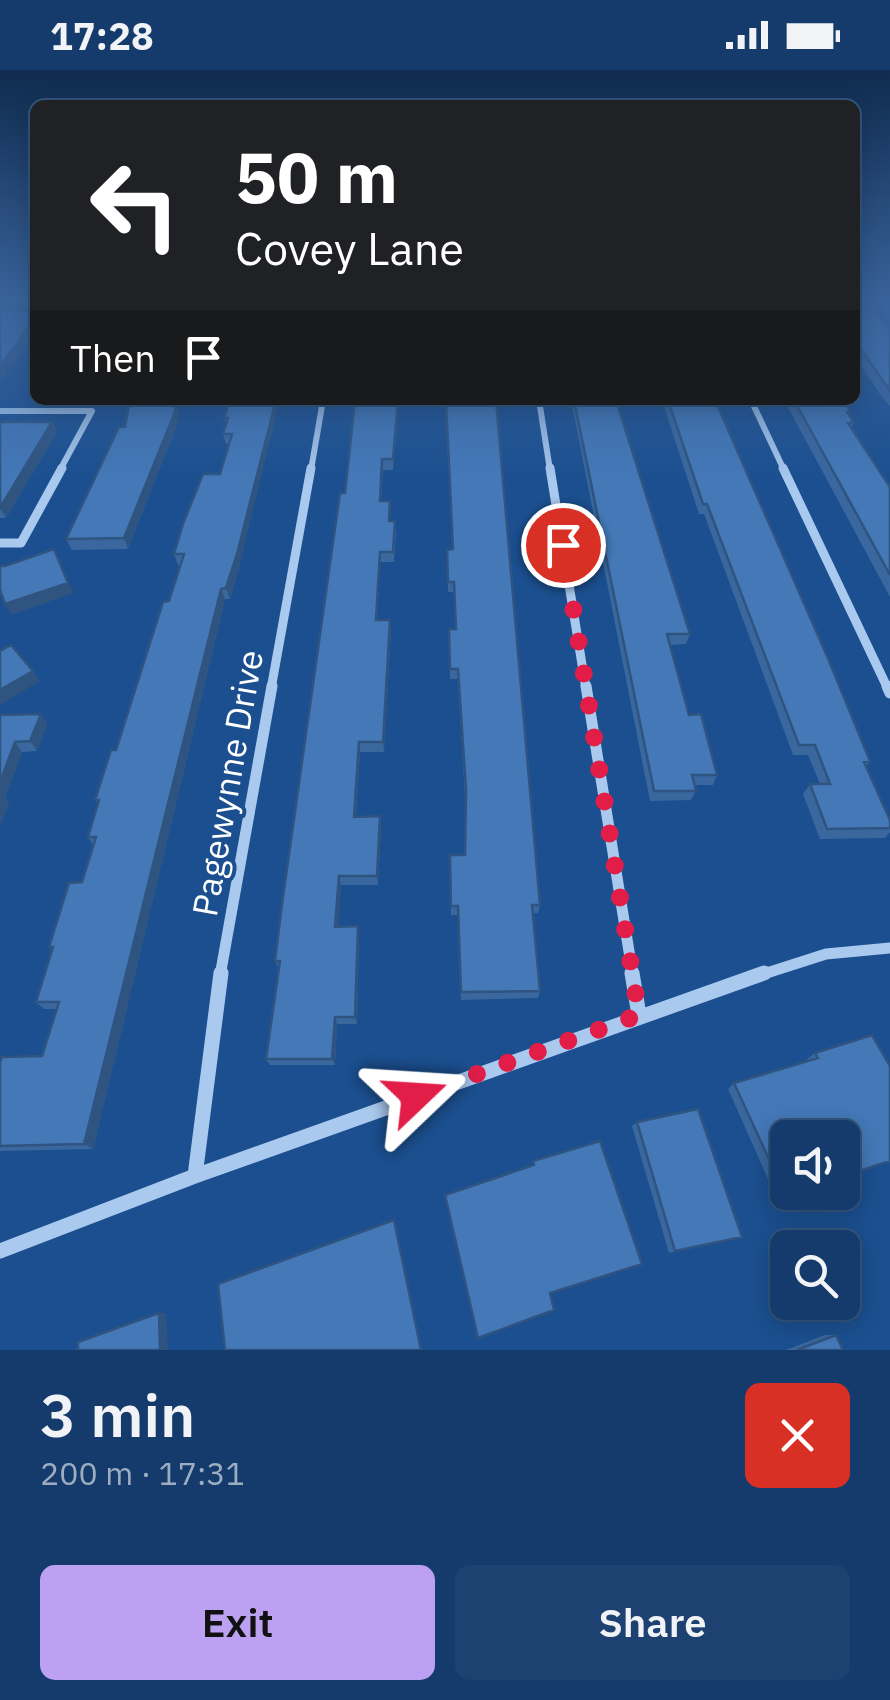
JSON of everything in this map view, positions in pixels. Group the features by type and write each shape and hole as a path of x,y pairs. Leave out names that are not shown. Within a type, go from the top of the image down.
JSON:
{"street":[{"name":"Pagewynne Drive","path":"195,1176 214,1011 323,405"},
{"path":"540,405 639,1015"},
{"path":"754,405 890,692"},
{"path":"0,411 92,411 21,543 0,544"},
{"path":"0,1250 639,1015 826,954 890,948"}],"building":[{"path":"870,362 890,362 890,391"},
{"path":"129,405 176,405 124,538 66,539 119,427 125,427"},
{"path":"228,405 275,405 237,554 226,588 221,589 84,1144 0,1146 0,1062 2,1057 42,1056 59,1002 36,1002 53,947 49,947 69,883 82,882 96,837 88,837 99,800 95,800 111,750 116,750 163,602 169,601 184,554 174,554 183,524 203,474 220,474 232,434 223,434 228,418 224,418"},
{"path":"354,405 398,405 393,459 382,459 380,501 390,501 389,521 395,521 393,552 380,552 376,620 390,620 383,742 359,742 354,817 380,816 377,876 339,876 335,927 358,926 355,1017 335,1017 332,1059 266,1059 280,961 275,961 282,904 340,493 345,493"},
{"path":"446,405 496,405 540,905 532,905 540,991 461,992 458,906 451,906 450,855 465,855 466,790 458,669 450,669 449,629 456,629 454,582 448,582 447,550 453,549"},
{"path":"575,405 618,405 690,634 667,634 689,715 701,714 717,775 692,775 696,791 654,791"},
{"path":"670,405 717,405 870,761 864,762 890,828 827,829 810,784 830,784 815,745 799,745 707,504 703,504"},
{"path":"797,405 846,405 851,412 847,412 854,423 848,423 890,487 890,575"},
{"path":"0,422 52,422 0,508"},
{"path":"54,549 68,583 5,604 0,590 0,566"},
{"path":"11,645 33,671 0,690 0,651"},
{"path":"41,714 30,741 15,742 0,782 0,715"},
{"path":"872,1035 890,1066 890,1161 860,1171 860,1120 770,1120 770,1162 734,1083 818,1058 815,1053"},
{"path":"698,1109 742,1237 675,1251 637,1122"},
{"path":"600,1141 642,1264 550,1293 554,1310 478,1338 445,1195 534,1165 533,1161"},
{"path":"394,1220 421,1350 225,1350 218,1284"},
{"path":"159,1313 160,1350 78,1350 78,1342"},
{"path":"836,1335 843,1350 797,1350"}],"route":[{"path":"416,1096 639,1015 563,545"}]}
